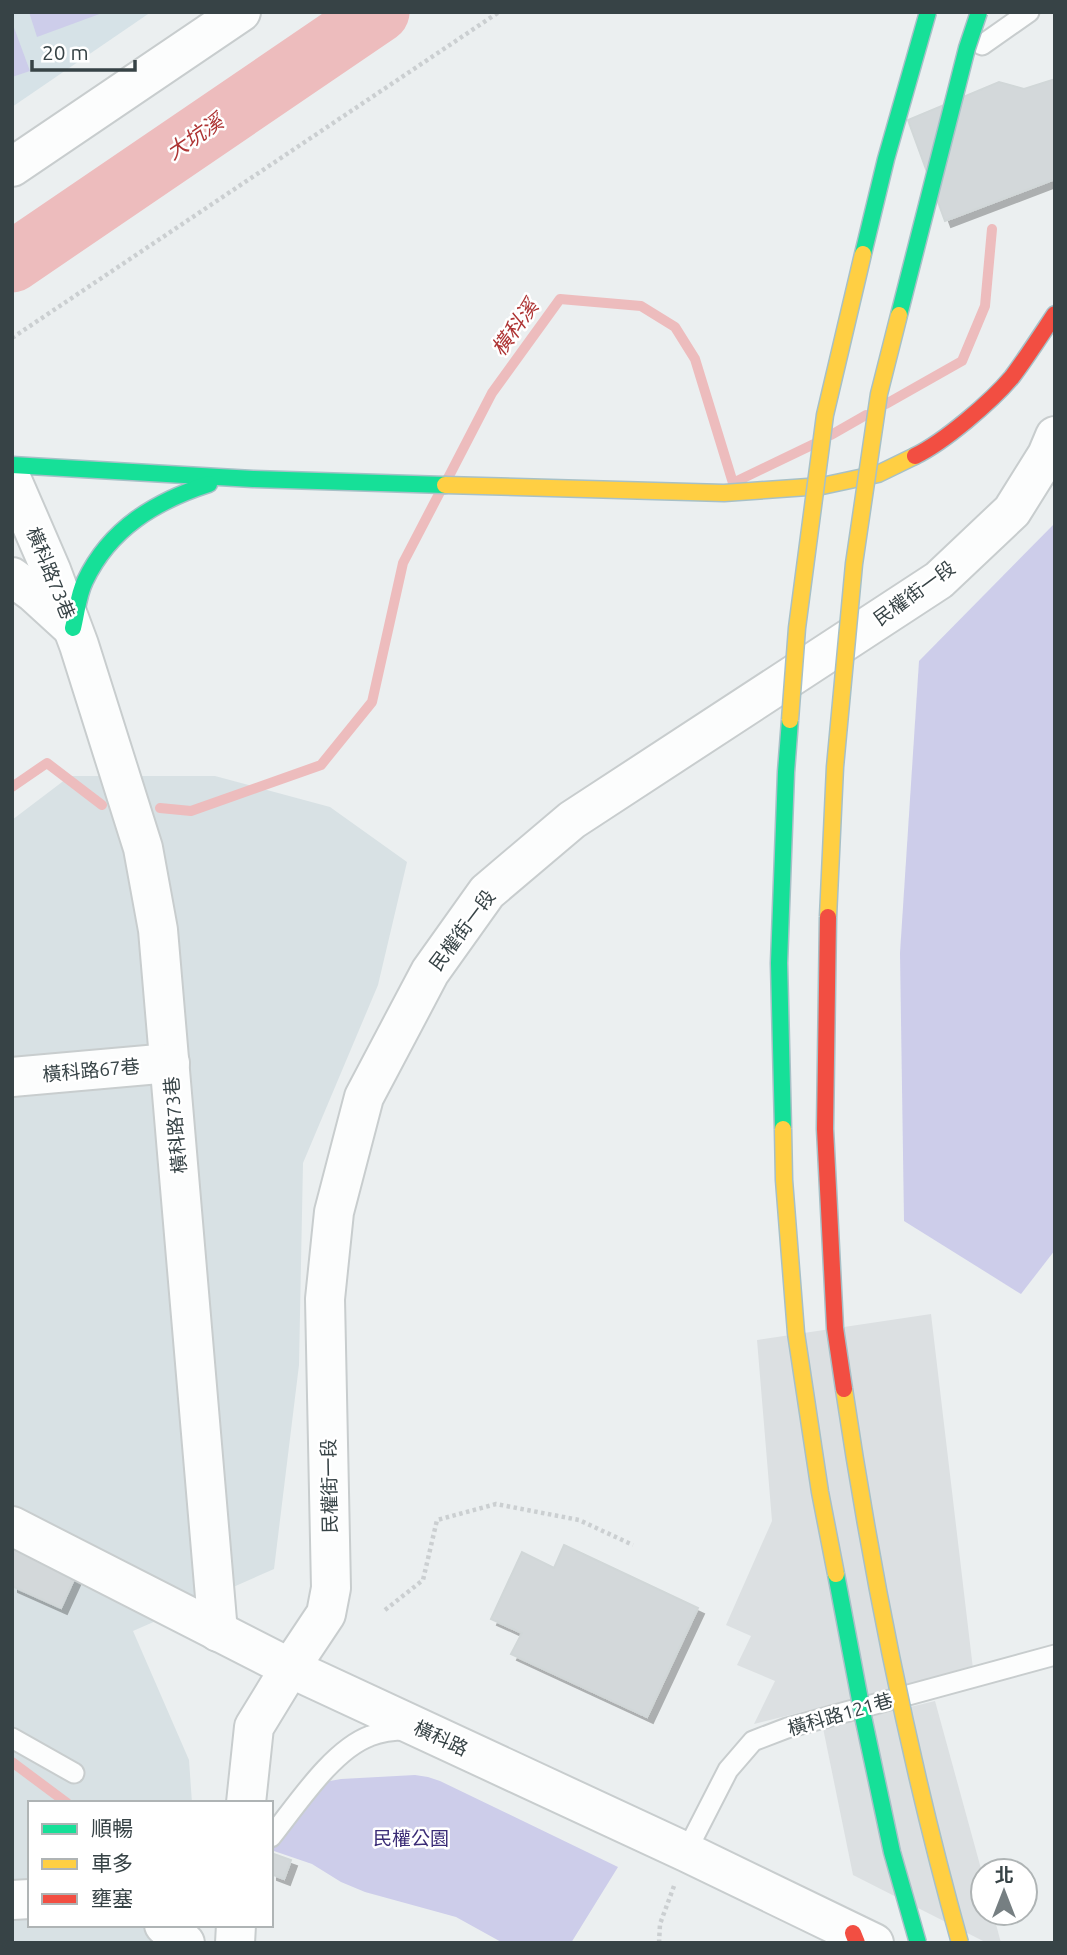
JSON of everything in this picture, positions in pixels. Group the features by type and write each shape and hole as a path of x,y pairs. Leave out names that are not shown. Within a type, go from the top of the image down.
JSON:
{"highway":[{"path":"918,1943 892,1852 864,1721 820,1492 796,1333 784,1180 779,963 786,772 797,628 825,415 886,159 928,12"},
{"path":"960,1943 901,1711 859,1490 835,1328 825,1129 827,940 835,767 854,564 879,394 963,61 979,12"},
{"path":"12,465 253,479 724,494 822,486 878,474 930,449 981,408 1011,378 1055,314"},
{"path":"73,628 84,583 104,548 135,519 156,503 184,491 213,483 253,479"}],"street":[{"path":"12,167 241,12"},
{"name":"民權街一段","path":"246,1801 254,1727 326,1614 331,1588 325,1299 334,1212 364,1097 430,972 487,892 572,820 939,580 1012,511 1047,455 1055,436"},
{"name":"橫科路73巷","path":"12,480 73,628 143,848 158,930 218,1632"},
{"name":"橫科路73巷","path":"12,577 73,628"},
{"name":"橫科路67巷","path":"12,1077 170,1063"},
{"name":"橫科路","path":"12,1526 290,1668 686,1852 861,1939"},
{"path":"166,1927 185,1943"}],"lane":[{"path":"982,45 1029,12"},
{"name":"橫科路121巷","path":"686,1852 728,1770 752,1741 787,1728 1055,1655"},
{"path":"273,1835 331,1764 349,1747 369,1736 393,1730 424,1730"},
{"path":"12,1738 74,1773"}],"path":[{"path":"12,338 499,12"},
{"path":"385,1610 423,1580 437,1520 496,1504 579,1520 633,1545"},
{"path":"659,1943 660,1924 686,1852"}],"shaded area":[{"path":"12,12 151,12 12,107"},
{"path":"70,776 215,776 330,807 407,862 378,985 303,1163 299,1365 274,1569 133,1631 189,1760 192,1801 28,1801 28,1927 200,1927 201,1943 12,1943 12,820"},
{"path":"931,1314 973,1669 754,1724 775,1681 737,1665 751,1636 726,1625 772,1521 757,1340"},
{"path":"935,1701 978,1857 969,1857 969,1927 997,1927 1001,1943 987,1943 853,1875 823,1728"}],"green space":[{"path":"29,12 105,12 37,37"},
{"path":"12,22 30,71 12,77"},
{"path":"1055,523 1055,1250 1021,1294 904,1221 900,953 919,661"},
{"name":"民權公園","path":"415,1775 428,1777 618,1867 571,1943 503,1943 456,1917 365,1892 341,1882 312,1864 273,1851 273,1844 319,1787 341,1779"}],"building":[{"path":"1055,79 1055,179 945,221 908,120 999,82 1024,89"},
{"path":"564,1545 698,1608 647,1717 511,1654 522,1633 491,1619 522,1552 554,1568"},
{"path":"12,1547 76,1575 61,1608 12,1586"},
{"path":"273,1854 291,1860 284,1879 273,1875"}],"waterway":[{"name":"大坑溪","path":"12,262 379,12"},
{"name":"橫科溪","path":"886,404 962,361 985,306 992,229"},
{"name":"橫科溪","path":"448,478 492,393 560,299 641,306 675,327 695,359 733,483 814,444"},
{"name":"橫科溪","path":"831,435 866,415"},
{"name":"橫科溪","path":"160,808 191,811 321,765 372,702 403,563 440,492"},
{"name":"橫科溪","path":"12,787 47,763 102,805"},
{"name":"橫科溪","path":"12,1762 64,1801"}],"traffic: fast":[{"path":"863,254 886,159 928,12"},
{"path":"899,315 967,48 979,12"},
{"path":"12,465 253,479 445,485"},
{"path":"73,628 83,586 107,546 136,519 153,508 209,484"},
{"path":"783,1129 779,963 790,720"},
{"path":"836,1574 892,1852 918,1943"}],"traffic: slow":[{"path":"790,720 797,628 825,415 863,254"},
{"path":"828,917 835,767 854,564 879,394 899,315"},
{"path":"445,485 724,493 822,486 878,474 915,456"},
{"path":"783,1129 784,1180 796,1333 820,1492 836,1574"},
{"path":"844,1389 893,1668 924,1806 960,1943"}],"traffic: jam":[{"path":"915,456 953,431 1003,387 1055,314"},
{"path":"828,917 825,1129 835,1328 844,1389"},
{"path":"853,1933 857,1943"}]}
